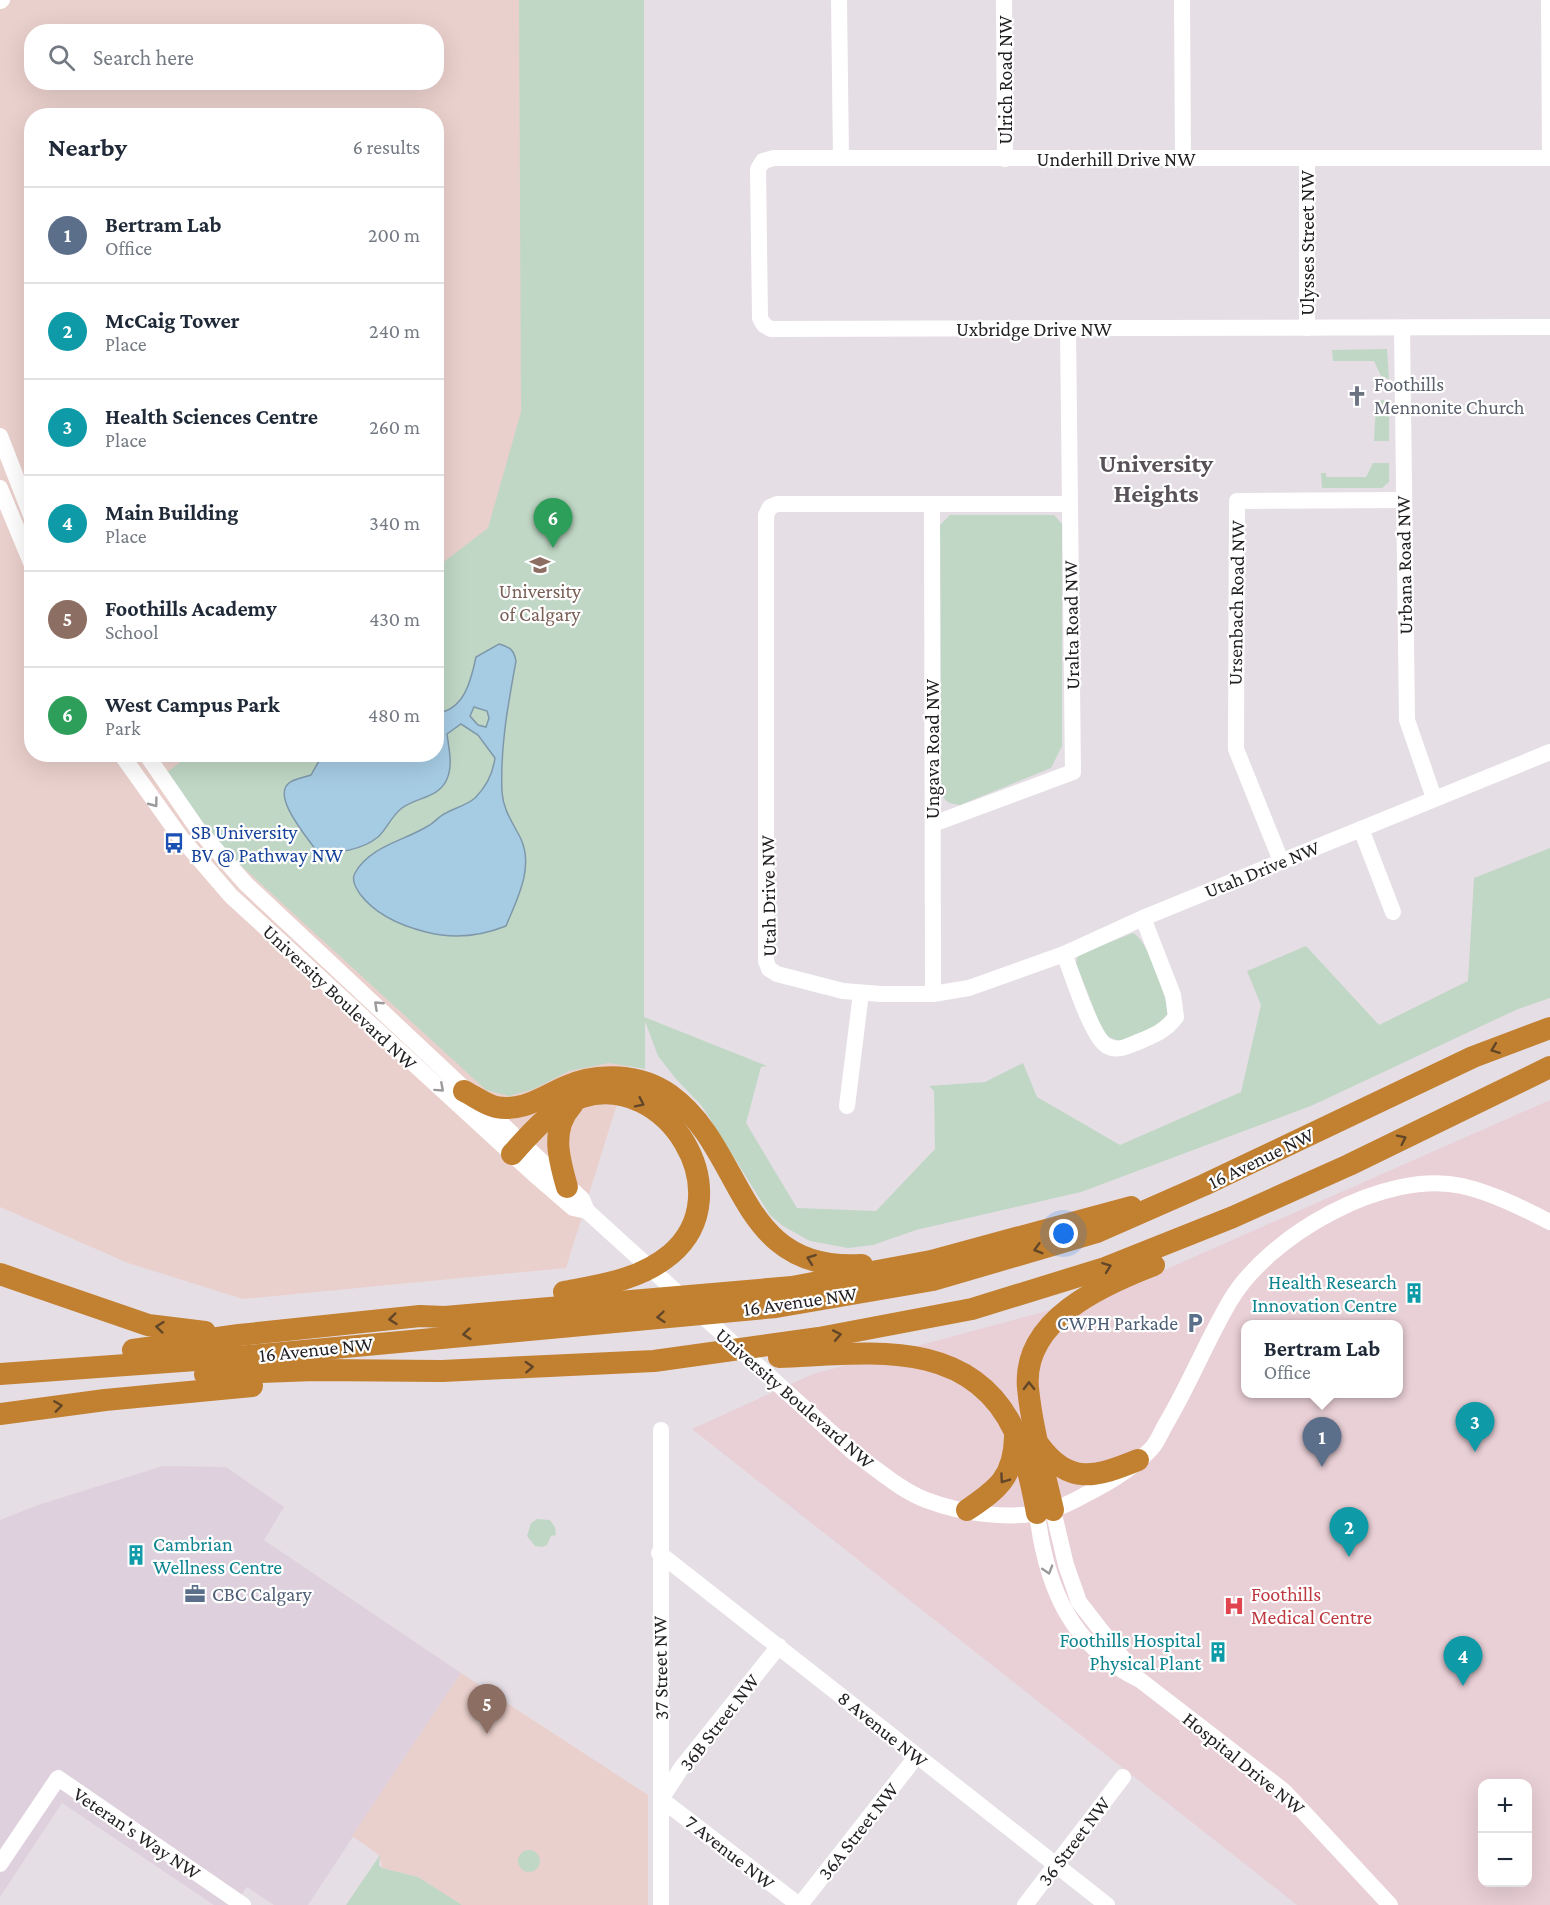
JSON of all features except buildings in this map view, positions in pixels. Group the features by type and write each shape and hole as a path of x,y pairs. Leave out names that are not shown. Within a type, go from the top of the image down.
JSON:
{"highway":[{"name":"16 Avenue NW","path":"0,1372 238,1357 776,1307 933,1280 1097,1232 1473,1057 1550,1028"},
{"name":"16 Avenue NW","path":"0,1389 225,1373 315,1370 442,1371 654,1361 819,1338 972,1309 1105,1268 1233,1217 1349,1165 1550,1067"},
{"path":"464,1091 495,1107 526,1106 545,1100 565,1087 591,1079 629,1078 650,1084 688,1110 703,1127 748,1208 776,1240 792,1251 816,1262 849,1266 931,1261"},
{"path":"0,1372 239,1335 420,1316 620,1281 644,1271 671,1254 683,1240 693,1221 700,1186 698,1168 676,1129 649,1108 627,1097 610,1094 583,1096 565,1104 513,1144"},
{"path":"567,1187 557,1152 559,1127 565,1113 583,1096"},
{"path":"513,1144 545,1100"},
{"path":"1045,1511 1038,1444 1028,1386 1031,1363 1042,1334 1064,1311 1132,1274 1212,1242 1297,1201 1349,1165"},
{"path":"420,1316 445,1317 792,1287 931,1261 1106,1212 1171,1199"},
{"path":"0,1274 148,1325 239,1335"},
{"path":"654,1361 876,1353 922,1357 950,1366 983,1385 1015,1433 1045,1511"},
{"path":"0,1414 105,1400 336,1378 365,1372"},
{"path":"966,1510 997,1488 1008,1474 1015,1433"},
{"path":"1038,1444 1058,1468 1081,1475 1095,1475 1137,1460"}],"street":[{"path":"839,0 841,158"},
{"name":"Ulrich Road NW","path":"1004,0 1005,159"},
{"path":"1182,0 1183,158"},
{"path":"1549,0 1550,158"},
{"name":"Uxbridge Drive NW","path":"841,158 774,158 763,161 758,169 760,318 764,325 771,329 1550,327"},
{"name":"Underhill Drive NW","path":"841,158 1550,158"},
{"name":"Ulysses Street NW","path":"1306,158 1307,328"},
{"name":"Urbana Road NW","path":"1402,328 1407,720 1434,798"},
{"name":"Uralta Road NW","path":"933,824 1073,772 1068,329"},
{"path":"0,436 24,498"},
{"path":"0,488 24,546"},
{"name":"Ursenbach Road NW","path":"1281,861 1236,749 1237,501 1403,500"},
{"name":"Utah Drive NW","path":"1069,504 777,504 770,507 765,515 766,961 770,969 777,974 843,992 933,994 969,988 1064,954 1143,918 1550,752"},
{"name":"Ungava Road NW","path":"932,504 933,994"},
{"name":"University Boulevard NW","path":"127,762 181,838 231,896 513,1144 582,1199 587,1211 854,1453 896,1483 926,1500 966,1510 1007,1515 1045,1511"},
{"name":"University Boulevard NW","path":"152,762 197,828 246,884 388,1015 464,1091 573,1208 587,1211"},
{"path":"1360,828 1393,912"},
{"path":"1064,954 1101,1041 1109,1047 1121,1049 1166,1031 1176,1017 1173,995 1143,918"},
{"path":"847,1106 861,993"},
{"path":"1045,1511 1114,1479 1152,1448 1230,1301 1247,1278 1278,1248 1319,1220 1371,1195 1412,1184 1430,1183 1462,1186 1496,1196 1550,1222"},
{"name":"37 Street NW","path":"661,1430 659,1553 662,1905"},
{"name":"Hospital Drive NW","path":"1045,1511 1079,1602 1140,1680 1284,1791 1390,1905"},
{"name":"8 Avenue NW","path":"659,1553 1107,1905"},
{"name":"36B Street NW","path":"661,1799 682,1767 779,1646"},
{"name":"36A Street NW","path":"799,1905 916,1757"},
{"name":"36 Street NW","path":"1025,1905 1123,1777"},
{"name":"Veteran's Way NW","path":"0,1864 58,1778 243,1905"},
{"name":"7 Avenue NW","path":"661,1799 799,1905"}],"shaded area":[{"name":"University of Calgary","path":"0,0 644,0 644,1017 566,1268 243,1299 128,1263 0,1207"},
{"name":"Foothills Medical Centre","path":"1550,1100 1550,1905 1297,1905 692,1429 813,1374 1110,1294"},
{"path":"163,1466 226,1467 284,1507 264,1540 461,1673 308,1905 274,1905 247,1887 234,1905 214,1905 62,1803 0,1897 0,1520 38,1505"},
{"path":"461,1673 648,1795 648,1905 462,1905 418,1877 382,1868 379,1855 352,1836"}],"green space":[{"path":"519,0 644,0 644,1017 767,1066 761,1067 746,1123 797,1208 876,1211 935,1149 934,1091 929,1086 985,1082 1023,1063 1037,1097 1120,1145 1241,1092 1261,1005 1247,971 1306,946 1379,1025 1468,981 1474,878 1550,848 1550,998 1518,1009 1313,1105 1081,1192 916,1230 873,1245 848,1248 810,1241 783,1226 770,1215 702,1106 658,1056 645,1021 645,1069 609,1063 569,1071 534,1089 509,1096 486,1090 200,828 167,772 181,762 444,762 444,562 488,528 521,412"},
{"path":"1387,349 1389,379 1381,376 1374,361 1333,361 1332,350"},
{"path":"1381,400 1389,401 1389,441 1374,441 1376,405"},
{"path":"1373,463 1389,463 1389,482 1382,488 1322,488 1321,473 1326,473 1326,477 1366,477"},
{"path":"950,515 1054,515 1062,524 1062,746 1051,768 960,805 948,802 941,792 940,525"},
{"path":"1133,933 1145,946 1150,957 1164,994 1168,1013 1160,1025 1119,1041 1104,1035 1076,963 1078,955"},
{"path":"537,1519 550,1520 555,1527 556,1535 551,1536 547,1545 542,1547 535,1546 527,1536 531,1523"},
{"path":"529,1850 537,1853 540,1861 537,1869 529,1872 521,1869 518,1861 521,1853"},
{"path":"380,1855 379,1865 382,1868 418,1877 462,1905 346,1905"}],"water":[{"path":"499,644 511,649 514,654 516,661 503,742 502,792 506,811 525,850 525,872 506,926 467,935 436,934 408,926 373,908 354,884 354,876 361,864 378,850 419,831 443,814 465,805 479,794 491,774 495,758 478,735 461,724 447,734 450,768 443,785 433,794 402,808 378,837 357,848 341,852 317,852 293,818 285,798 285,789 296,779 311,775 318,762 444,762 444,711 460,700 472,675 476,657","holes":["474,707 487,711 489,718 486,727 478,725 470,716"]}],"place":[{"name":"Foothills Mennonite Church","path":"1357,396"},
{"name":"West Campus Park","path":"553,548"},
{"name":"University of Calgary","path":"540,565"},
{"name":"SB University BV @ Pathway NW","path":"174,843"},
{"name":"Health Research Innovation Centre","path":"1414,1293"},
{"name":"CWPH Parkade","path":"1195,1323"},
{"name":"Health Sciences Centre","path":"1475,1452"},
{"name":"Bertram Lab","path":"1322,1467"},
{"name":"Cambrian Wellness Centre","path":"136,1555"},
{"name":"McCaig Tower","path":"1349,1557"},
{"name":"CBC Calgary","path":"195,1594"},
{"name":"Foothills Medical Centre","path":"1234,1606"},
{"name":"Foothills Hospital Physical Plant","path":"1218,1652"},
{"name":"Main Building","path":"1463,1686"},
{"name":"Foothills Academy","path":"487,1734"}],"district":[{"name":"University Heights","path":"1156,478"}]}
